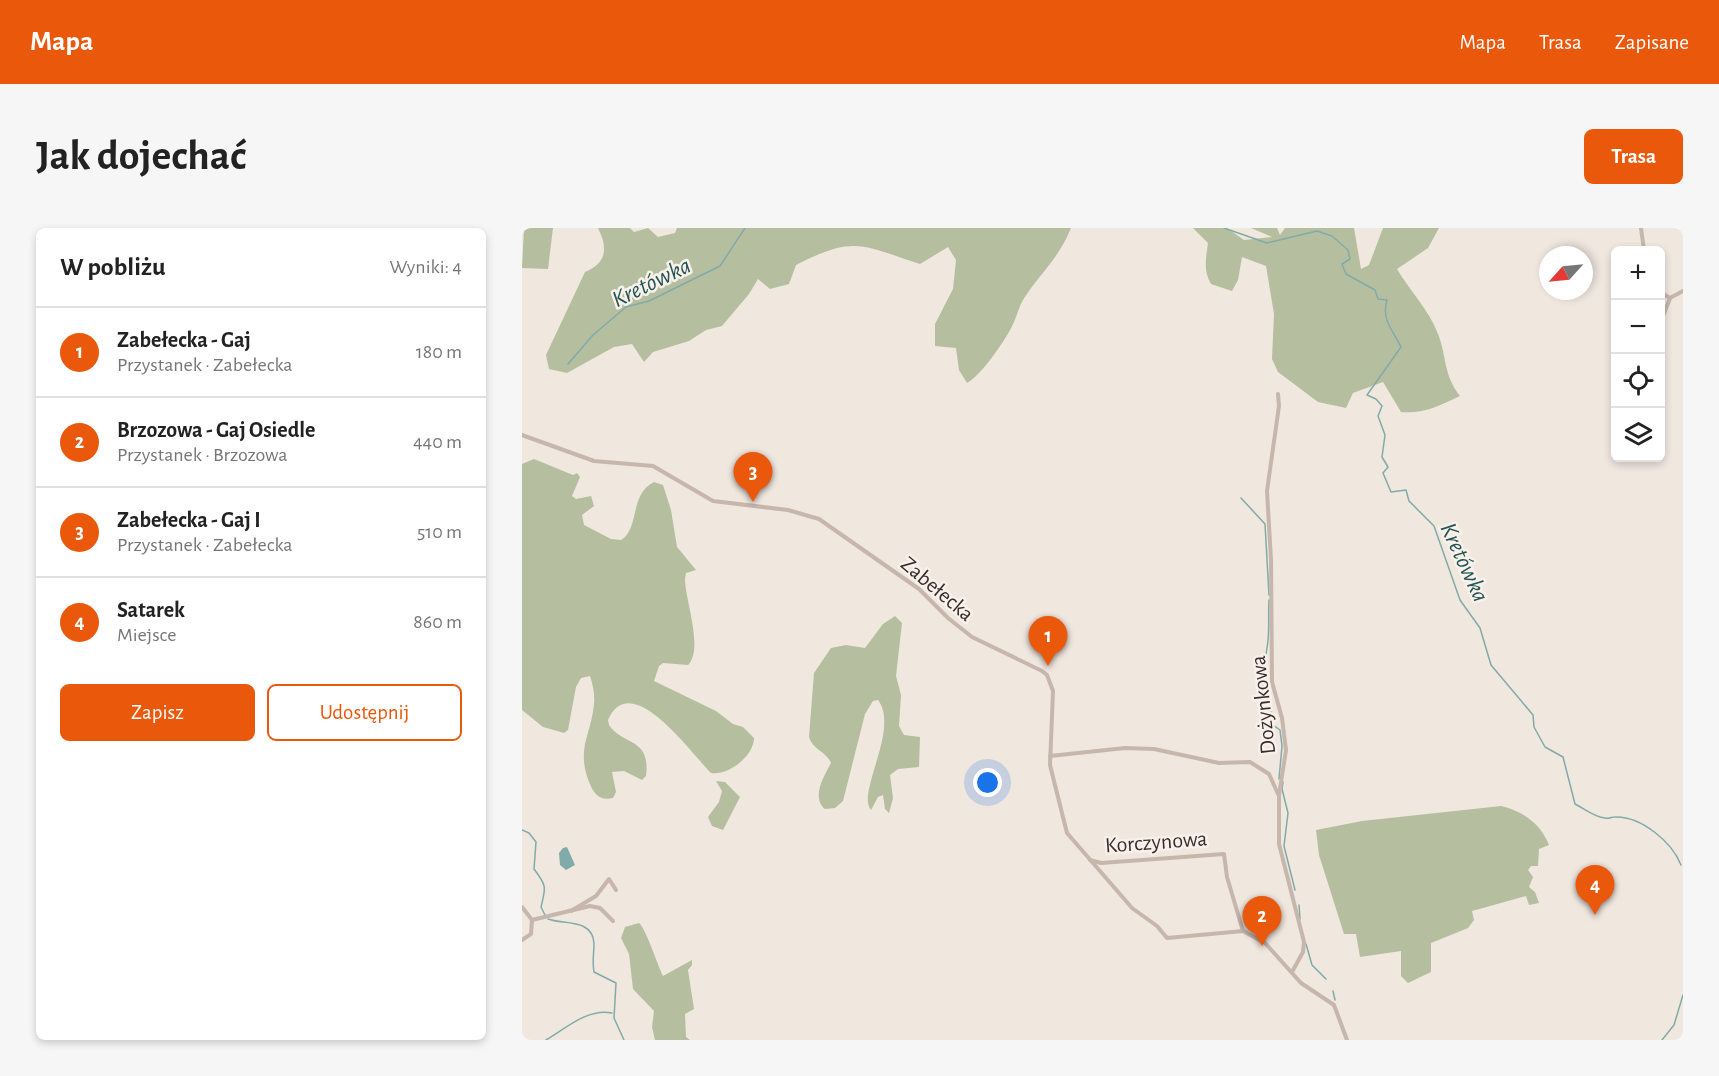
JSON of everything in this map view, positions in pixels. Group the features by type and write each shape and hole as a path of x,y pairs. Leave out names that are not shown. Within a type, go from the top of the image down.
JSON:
{"street":[{"path":"1641,228 1643,246"},
{"path":"1663,354 1662,319 1670,298 1683,291"},
{"path":"1665,295 1670,298"},
{"name":"Dożynkowa","path":"1278,394 1279,406 1267,491 1272,569 1272,682 1282,718 1286,750 1279,795 1280,852 1304,942 1303,952 1292,972"},
{"name":"Zabełecka","path":"522,435 594,461 653,466 712,501 788,510 819,519 920,590 948,618 972,637 1047,675 1053,698 1050,756 1054,786 1065,827 1071,840 1132,908 1157,926 1167,938 1243,931"},
{"path":"1050,756 1125,748 1154,749 1219,763 1251,762 1269,774 1279,795"},
{"name":"Korczynowa","path":"1090,860 1101,863 1224,854 1227,877 1243,931"},
{"path":"566,914 596,896 609,879 616,890"},
{"path":"532,920 566,914 590,906 600,908 613,921"},
{"path":"522,907 532,920 531,934 522,940"},
{"path":"1243,931 1265,943 1301,983 1334,1005 1347,1040"}],"green space":[{"path":"524,228 553,228 548,269 522,268"},
{"path":"598,228 630,228 634,232 648,228 658,237 675,233 677,228 1071,228 1055,258 1029,290 1011,329 1000,346 980,372 967,383 959,370 956,348 935,346 935,324 953,289 956,260 948,247 920,264 858,246 846,246 832,250 796,265 789,284 770,289 758,279 749,294 722,326 706,330 689,341 653,352 644,362 632,344 614,347 567,373 549,369 546,355 585,272 598,264 604,254"},
{"path":"1193,228 1227,228 1244,240 1272,237 1251,228 1277,228 1280,235 1285,228 1354,228 1361,269 1369,265 1383,228 1439,228 1428,248 1397,269 1434,325 1451,380 1460,396 1424,410 1401,412 1383,382 1353,393 1346,408 1318,402 1278,372 1272,359 1274,314 1266,266 1242,257 1238,280 1232,291 1211,284 1206,269 1208,243"},
{"path":"534,459 573,475 577,473 580,477 572,496 576,499 591,496 594,506 582,515 584,525 611,539 621,540 627,535 646,487 654,482 663,485 671,510 677,547 696,570 686,573 685,579 694,648 688,665 663,663 659,666 654,681 716,711 733,724 743,727 754,738 753,745 745,758 732,768 711,773 677,735 646,709 631,704 618,706 608,720 609,725 615,732 640,748 646,763 646,776 642,780 624,771 612,772 616,792 613,798 604,798 595,793 585,770 585,742 594,704 594,690 590,676 581,678 576,687 568,730 564,733 543,727 522,710 522,464"},
{"path":"895,616 902,623 896,676 901,695 899,726 904,735 920,737 919,767 898,769 890,775 893,798 889,813 885,809 883,795 878,797 871,810 868,802 869,790 884,727 883,712 878,700 873,701 865,714 843,801 835,808 825,809 819,799 819,793 822,780 831,763 809,737 814,673 831,648 846,645 865,648 883,624"},
{"path":"716,781 725,782 740,797 723,830 712,826 708,817 719,802 722,791"},
{"path":"1501,806 1524,815 1546,837 1549,845 1539,849 1538,866 1531,866 1528,870 1533,877 1529,887 1535,892 1539,903 1529,905 1526,896 1472,911 1474,920 1468,928 1431,943 1431,972 1408,983 1401,976 1401,951 1360,957 1356,934 1344,934 1319,855 1316,830 1362,821"},
{"path":"639,923 663,976 692,960 692,965 688,970 694,1009 685,1014 686,1037 690,1040 655,1040 652,1027 654,1011 633,989 629,954 621,938 625,927"}],"water":[{"path":"567,847 575,865 566,870 560,865 559,853"}],"waterway":[{"name":"Kretówka","path":"568,364 593,335 626,307 649,301 720,266 745,228"},
{"name":"Kretówka","path":"1224,228 1267,243 1317,231 1332,236 1348,250 1350,259 1342,264 1346,274 1375,290 1378,299 1387,300 1387,319 1401,347 1367,395 1376,399 1382,406 1378,416 1385,435 1382,457 1388,467 1383,473 1391,492 1406,490 1409,501 1434,526 1460,600 1480,628 1491,665 1533,715 1534,727 1545,747 1563,757 1575,804 1601,817 1625,818 1645,826 1663,839 1677,856 1681,865"},
{"path":"1241,498 1265,524 1269,595"},
{"path":"1269,600 1268,636 1262,686 1272,713"},
{"path":"1273,725 1280,730 1282,746 1279,779"},
{"path":"1283,782 1282,789 1288,813 1284,846 1295,890"},
{"path":"522,830 529,833 536,842 534,869 544,887 541,907 545,915"},
{"path":"1299,905 1300,919"},
{"path":"548,919 583,926 592,935 594,972 616,983 614,1018 624,1040"},
{"path":"1306,944 1312,965 1326,979"},
{"path":"1333,991 1335,1000"},
{"name":"Kretówka","path":"1662,1040 1674,1025 1683,995"},
{"path":"546,1040 586,1016 594,1013 612,1013"}],"place":[{"name":"Zabełecka - Gaj I","path":"753,502"},
{"name":"Zabełecka - Gaj","path":"1048,666"},
{"name":"Satarek","path":"1595,915"},
{"name":"Brzozowa - Gaj Osiedle","path":"1262,946"}]}
